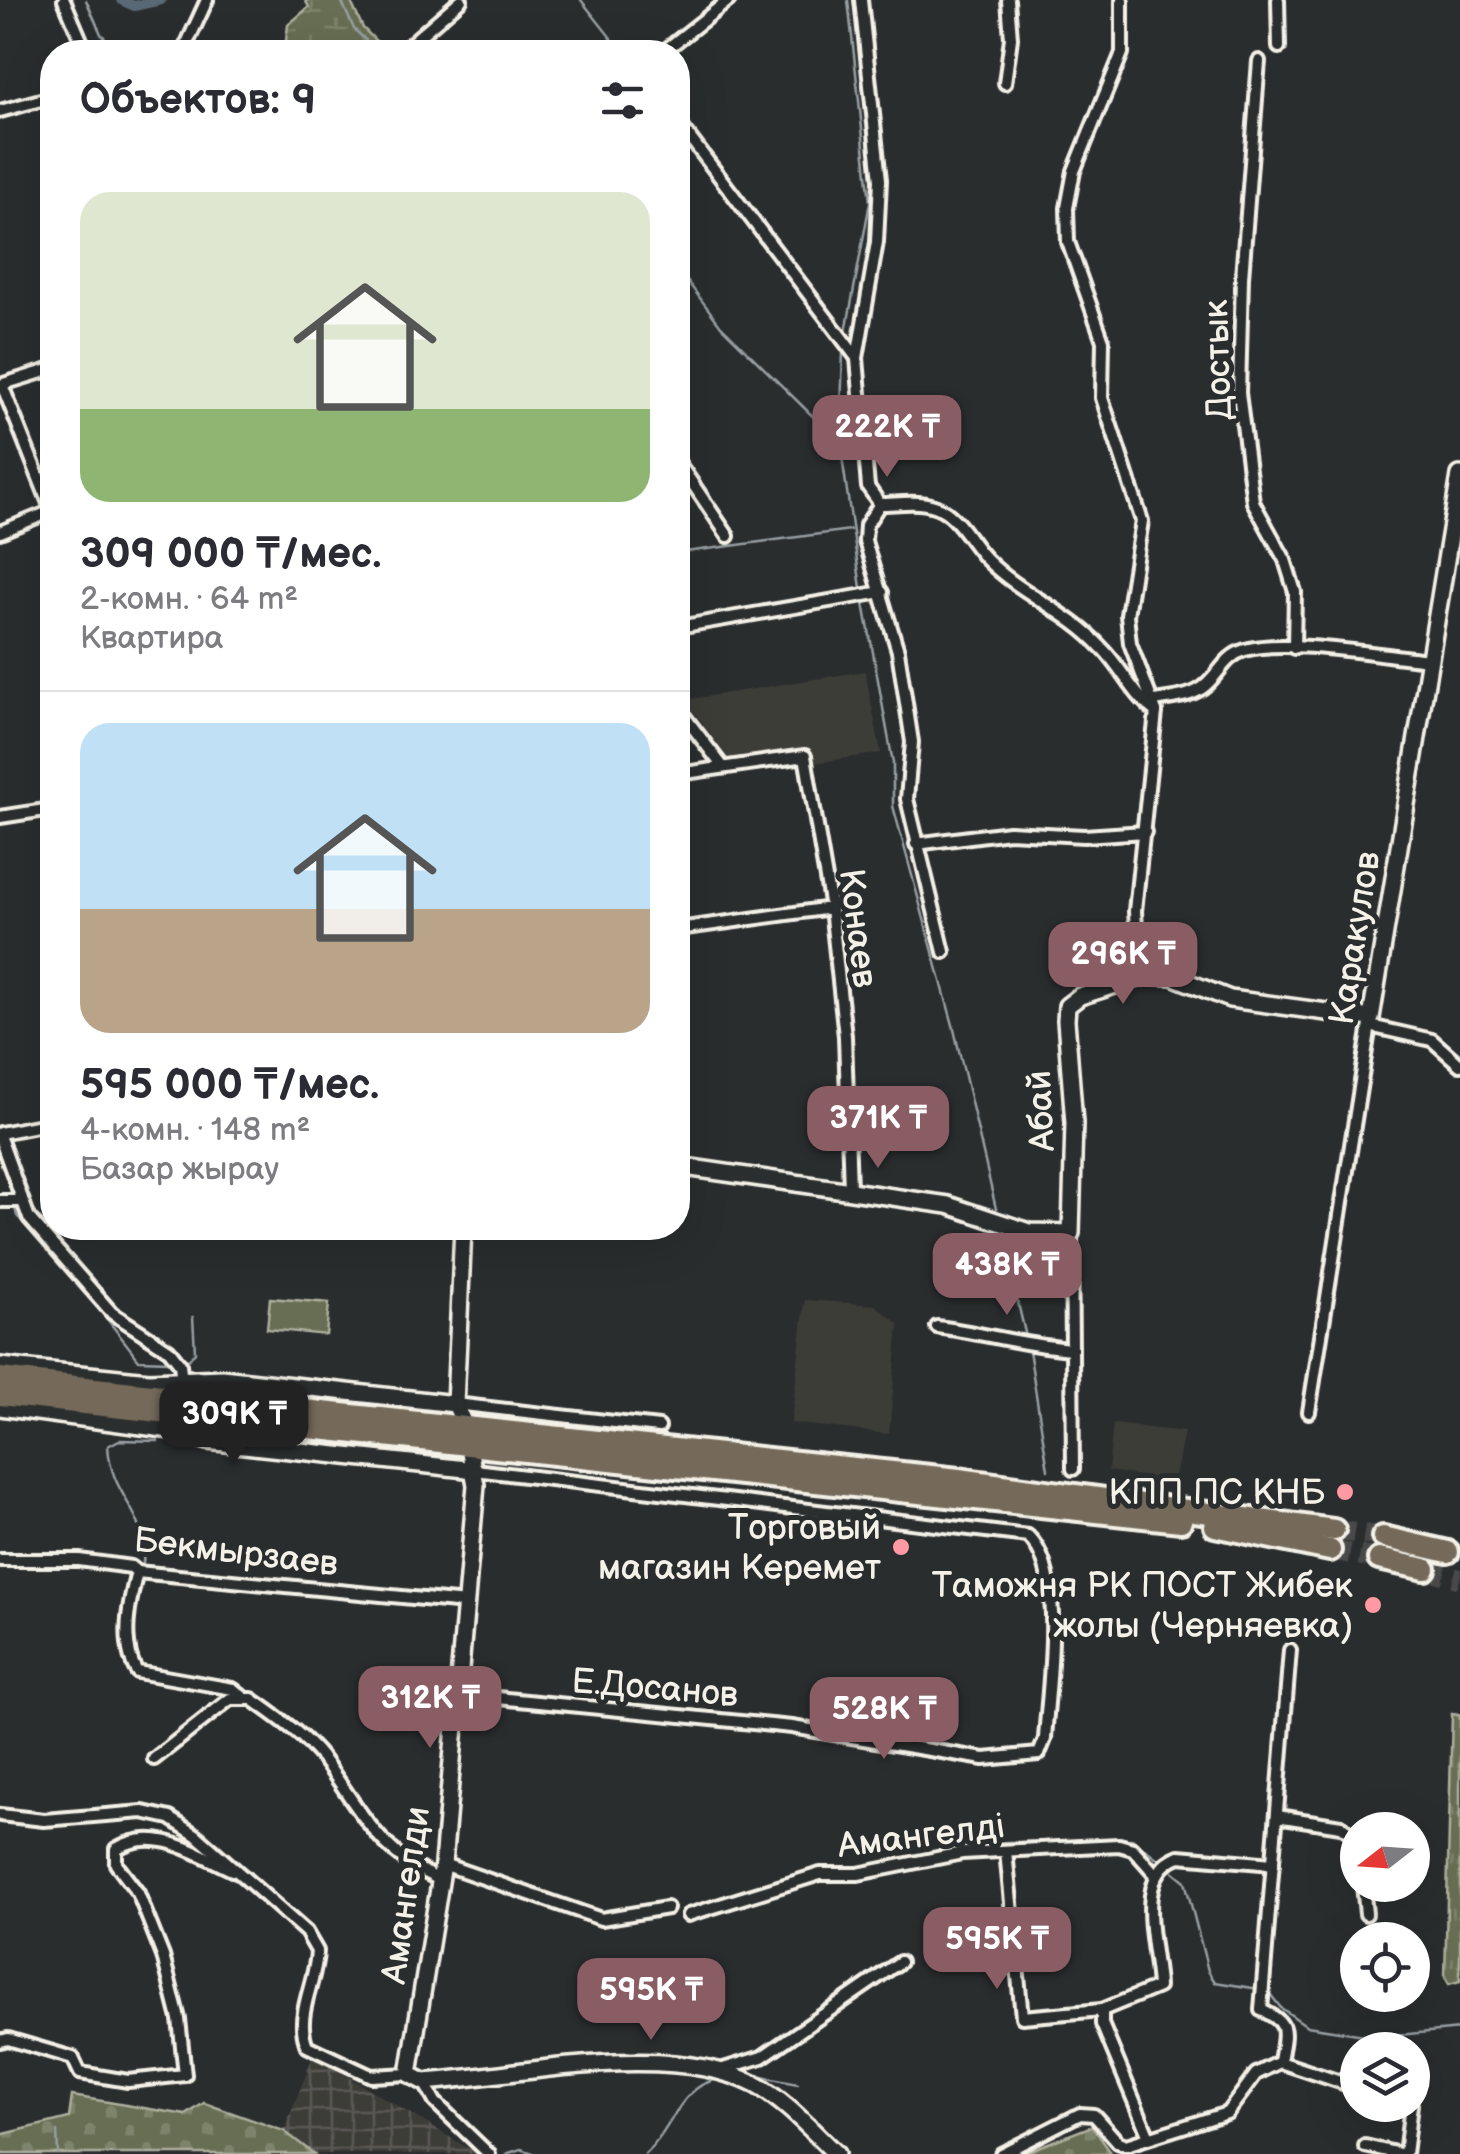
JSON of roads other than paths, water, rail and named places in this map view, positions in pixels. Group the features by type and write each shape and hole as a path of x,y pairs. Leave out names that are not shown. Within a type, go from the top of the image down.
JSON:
{"highway":[{"path":"0,1378 960,1478 1114,1508 1332,1540"},
{"path":"0,1395 956,1501 1114,1508"},
{"path":"956,1501 960,1478"},
{"path":"1382,1537 1456,1554"},
{"path":"1380,1560 1424,1569"}],"main road":[{"name":"Каракулов","path":"1370,1022 1460,475"},
{"name":"Абай","path":"1071,1234 1074,1124 1067,1006 1080,996 1139,976 1172,976 1230,999 1370,1022"},
{"path":"690,1168 948,1205 1028,1232 1071,1234"},
{"path":"0,1366 182,1382 222,1378 455,1404 463,1240"},
{"name":"Амангелди","path":"417,2078 441,1872 475,1470 465,1426 455,1404"},
{"path":"0,1407 180,1432 207,1442 475,1470"},
{"path":"417,2078 598,2066 720,2070 784,2104 836,2154"}],"street":[{"path":"64,0 81,40"},
{"path":"189,40 207,0"},
{"path":"419,40 461,0"},
{"path":"677,40 729,0"},
{"path":"861,0 880,180 877,242 858,358 865,469 868,487 880,504"},
{"path":"1004,83 1011,38 1008,0"},
{"path":"1122,0 1122,53 1074,171 1067,208 1068,242 1103,341 1102,398 1142,521 1127,614 1130,642 1155,707 1134,911 1139,976"},
{"path":"1278,0 1278,46"},
{"name":"Достык","path":"1259,61 1242,277 1239,393 1254,502 1286,560 1295,592 1294,648"},
{"path":"0,111 40,100"},
{"path":"690,138 858,358"},
{"path":"40,373 1,385 40,481"},
{"path":"690,480 728,536"},
{"path":"880,504 917,503 940,508 966,531 986,559 1068,614 1105,650 1143,702 1155,707 1206,685 1229,657 1248,648 1294,648 1431,660"},
{"path":"880,504 866,525 864,541 882,592 907,705 912,742 906,788 944,952"},
{"path":"0,532 40,516"},
{"path":"690,625 882,592"},
{"path":"690,724 723,767"},
{"name":"Конаев","path":"690,772 804,756 831,908 845,1036 850,1190"},
{"path":"0,817 40,811"},
{"path":"916,844 1009,832 1084,836 1145,832"},
{"path":"690,927 831,908"},
{"path":"1370,1022 1432,1040 1460,1064"},
{"name":"Каракулов","path":"1310,1412 1370,1022"},
{"path":"40,1126 0,1135 20,1201 40,1230"},
{"path":"0,1201 20,1201"},
{"name":"Абай","path":"1071,1234 1074,1469"},
{"path":"48,1240 112,1312 169,1350 180,1364 182,1382"},
{"path":"937,1327 995,1334 1022,1346 1072,1349"},
{"path":"455,1404 659,1428"},
{"name":"Е.Досанов","path":"457,1694 792,1727 984,1759 1040,1754 1046,1739 1048,1574 1040,1548 1028,1536 475,1470"},
{"name":"Бекмырзаев","path":"0,1560 79,1560 131,1567 136,1572 466,1603"},
{"path":"136,1572 129,1602 128,1657 137,1672 233,1689 243,1697"},
{"path":"1280,2062 1284,2027 1280,2018 1261,2010 1290,1650"},
{"path":"154,1759 230,1698 252,1698 322,1758 358,1814 388,1850 441,1872 600,1919 666,1908"},
{"path":"0,1816 44,1820 143,1812 170,1818 306,1932 317,1951 304,2012 302,2034 306,2046 371,2076 417,2078 435,2102 488,2154"},
{"path":"1277,1816 1340,1826"},
{"path":"0,2041 8,2039 73,2058 80,2074 128,2081 185,2075 179,2019 163,1956 138,1893 116,1864 116,1849 126,1843 161,1838 240,1874"},
{"name":"Амангелді","path":"688,1914 820,1874 858,1874 962,1853 1119,1845 1133,1849 1156,1874"},
{"path":"1006,1852 1022,2017 1102,2010 1158,1987 1150,1898 1156,1874 1168,1860 1179,1856 1274,1864"},
{"path":"1365,1902 1366,1914"},
{"path":"720,2070 762,2057 900,1962"},
{"path":"1102,2010 1102,2024 1149,2137"},
{"path":"1001,2154 1080,2114 1094,2115 1118,2142 1126,2145 1227,2112 1256,2074 1280,2062 1340,2082"},
{"path":"1365,2146 1402,2154 1408,2122"}],"waterway":[{"path":"86,0 107,40"},
{"path":"121,0 134,6 161,0"},
{"path":"341,0 354,29 365,40"},
{"path":"581,0 613,40"},
{"path":"846,332 870,202 848,0"},
{"path":"690,285 721,326 840,443"},
{"path":"843,350 840,443 861,588"},
{"path":"690,551 850,530"},
{"path":"864,603 893,763 893,806 953,1025 997,1213"},
{"path":"0,1154 12,1196"},
{"path":"14,1204 17,1216 82,1287 139,1360 169,1361"},
{"path":"1001,1231 1026,1337"},
{"path":"187,1362 195,1352 193,1317"},
{"path":"1029,1350 1048,1470"},
{"path":"143,1563 140,1530 116,1479 108,1446 119,1440 158,1441"},
{"path":"972,1843 1132,1839 1162,1862"},
{"path":"1168,1867 1185,1881 1208,1971 1215,1982 1259,1989"},
{"path":"1267,1990 1281,2008 1307,2026 1345,2032"},
{"path":"1429,2032 1460,2029"},
{"path":"746,2074 798,2084"},
{"path":"645,2154 685,2100 718,2079"},
{"path":"57,2132 58,2154"},
{"path":"506,2154 521,2149 536,2154"}],"tunnel":[{"path":"1334,1530 1383,1537"},
{"path":"1330,1550 1379,1559"},
{"path":"1425,1569 1460,1579"}],"place":[{"name":"КПП ПС КНБ","path":"1345,1492"},
{"name":"Торговый магазин Керемет","path":"901,1547"},
{"name":"Таможня РК ПОСТ Жибек жолы (Черняевка)","path":"1373,1605"}]}
